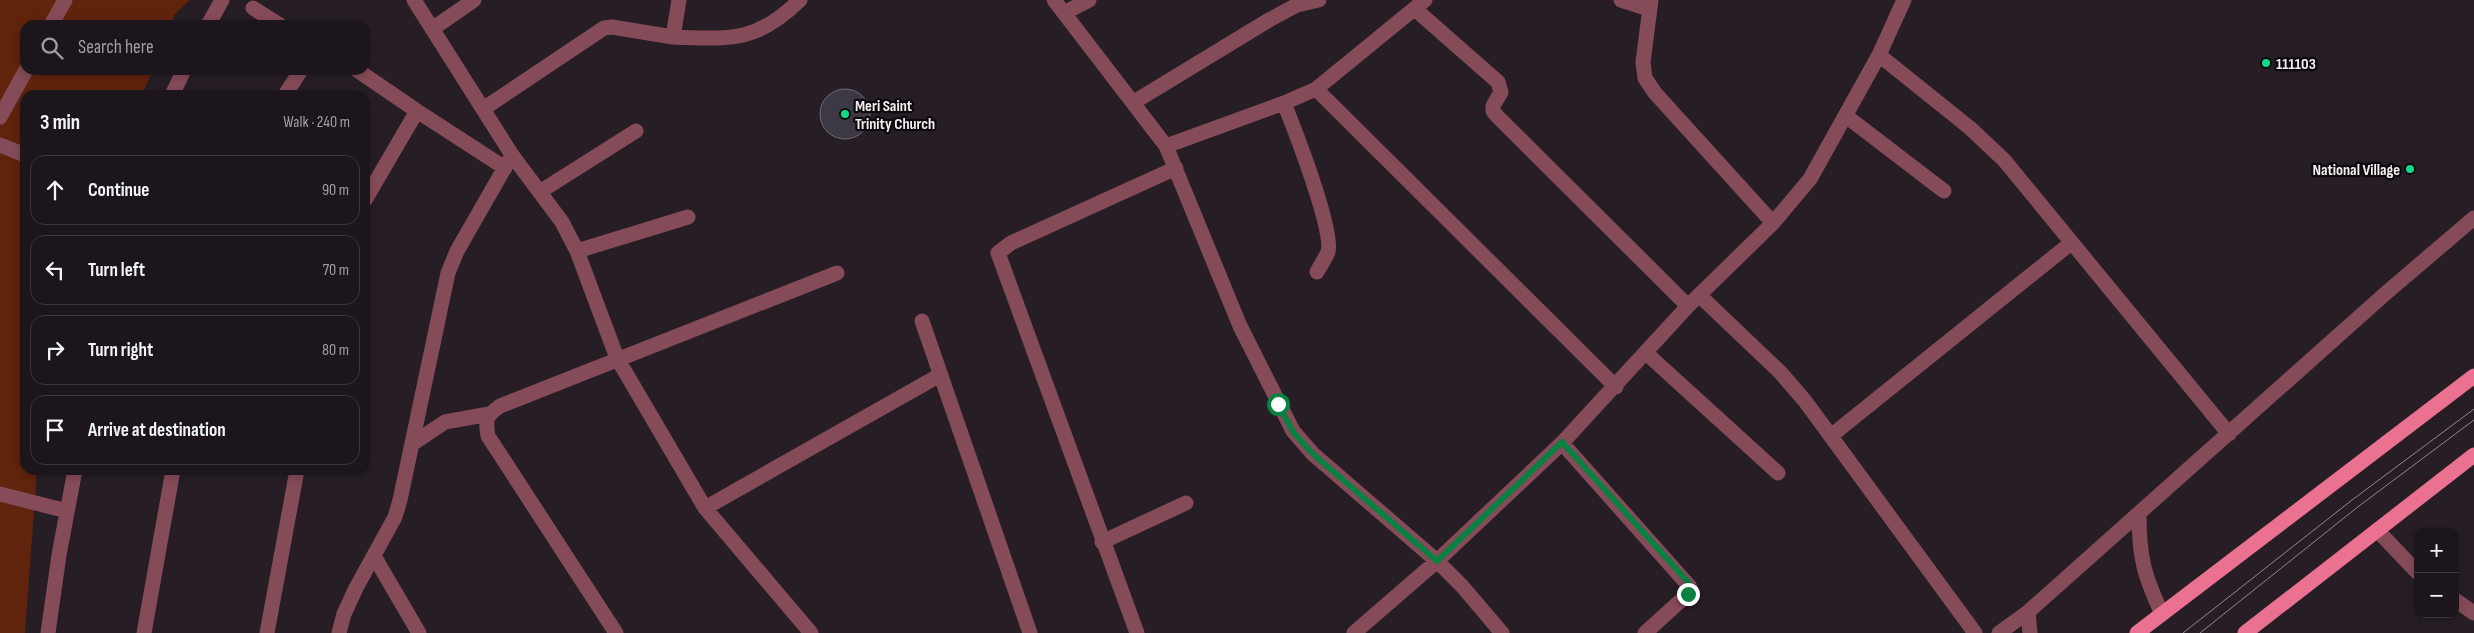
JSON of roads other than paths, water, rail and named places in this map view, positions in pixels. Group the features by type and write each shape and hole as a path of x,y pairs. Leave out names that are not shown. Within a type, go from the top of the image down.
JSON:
{"main road":[{"path":"2137,633 2474,376"},
{"path":"2246,633 2377,530 2471,461"}],"street":[{"path":"54,20 65,0"},
{"path":"211,20 222,0"},
{"path":"414,0 483,109 508,162"},
{"path":"432,29 474,0"},
{"path":"673,37 680,0"},
{"path":"483,109 604,28 612,27 673,37 731,39 743,36 774,22 800,0"},
{"path":"1054,0 1166,146 1240,326 1293,432 1313,454 1437,561 1462,586 1502,633"},
{"path":"1064,13 1089,0"},
{"path":"1134,102 1269,20 1297,5 1319,0"},
{"path":"1621,0 1650,4 1643,62 1645,78 1655,93 1774,223"},
{"path":"1354,633 1437,561 1562,442 1616,387 1688,306 1774,223 1810,179 1879,55 1904,0"},
{"path":"1166,146 1284,103 1316,89 1420,5 1498,82 1501,92 1493,106 1493,111 1497,116 1688,306"},
{"path":"253,8 272,20"},
{"path":"1879,55 1970,128 2004,160 2229,434"},
{"path":"0,117 23,75"},
{"path":"174,90 182,75"},
{"path":"288,90 297,75"},
{"path":"364,75 417,111 508,162 541,191 562,222 577,251 617,358 705,508 808,632"},
{"path":"1316,89 1616,387"},
{"path":"1284,103 1306,158 1327,235 1328,251 1317,272"},
{"path":"370,191 417,111"},
{"path":"1846,116 1944,191"},
{"path":"541,191 636,130"},
{"path":"0,145 20,153"},
{"path":"339,633 348,606 395,517 448,273 457,252 508,162"},
{"path":"1137,633 1102,542 998,253 1011,242 1176,168"},
{"path":"577,251 688,217"},
{"path":"1999,633 2028,612 2386,293 2474,218"},
{"path":"1832,435 2071,243"},
{"path":"412,444 445,422 488,414 500,406 617,358 836,273"},
{"path":"1699,295 1780,372 1832,435 1975,633"},
{"path":"922,321 1030,633"},
{"path":"1646,353 1778,473"},
{"path":"705,508 940,376"},
{"path":"488,414 486,424 488,436 616,633"},
{"path":"1562,442 1690,587 1688,594 1645,633"},
{"path":"48,633 73,475"},
{"path":"144,633 172,475"},
{"path":"267,633 296,475"},
{"path":"0,494 67,511"},
{"path":"1102,542 1186,503"},
{"path":"2139,514 2139,544 2144,575 2162,614"},
{"path":"2377,530 2414,569"},
{"path":"374,556 419,633"},
{"path":"2459,603 2474,613"},
{"path":"2028,612 2030,633"}],"tram line":[{"path":"2183,633 2352,500 2474,409"},
{"path":"2200,633 2359,506 2474,420"}],"place":[{"name":"111103","path":"2266,63"},
{"name":"Meri Saint Trinity Church","path":"845,114"},
{"name":"National Village","path":"2410,169"}]}
